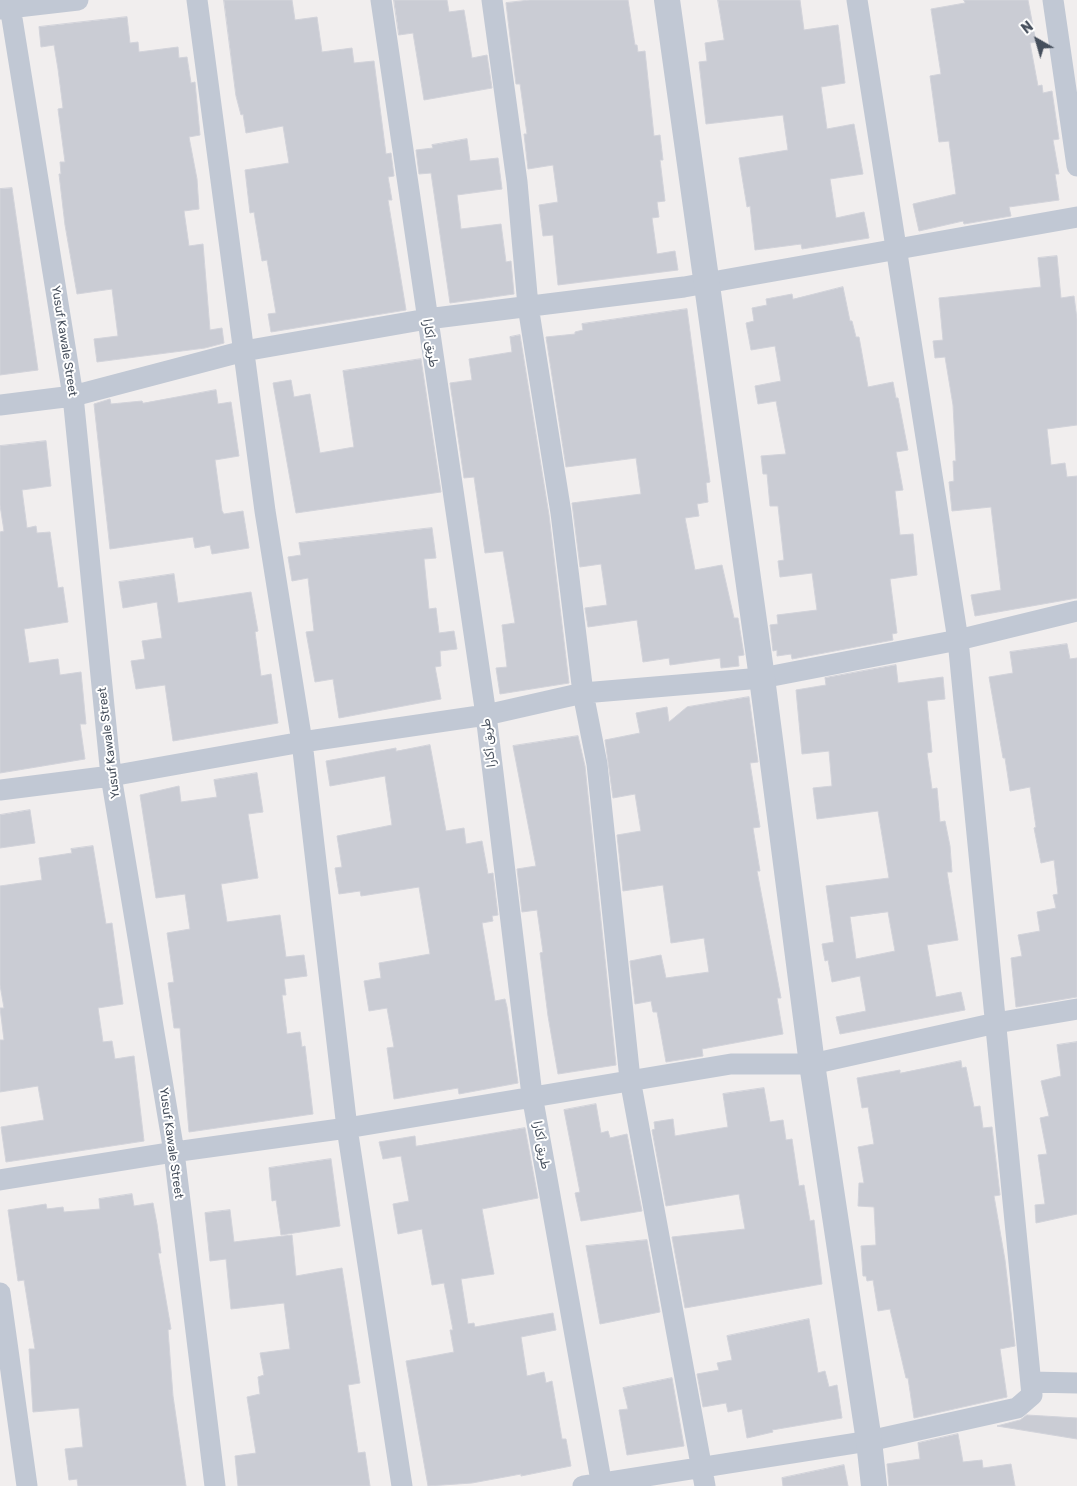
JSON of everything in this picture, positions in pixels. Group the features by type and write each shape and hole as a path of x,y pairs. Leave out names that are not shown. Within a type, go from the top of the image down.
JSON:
{"street":[{"path":"6,6 78,0"},
{"path":"197,0 265,511 302,742 347,1128 402,1486"},
{"name":"طريق أكارا","path":"380,0 486,715 532,1095 596,1485"},
{"path":"492,0 517,182 528,306 561,513 583,692 597,764 630,1079 704,1477"},
{"path":"667,0 762,678 812,1064 869,1441 874,1486"},
{"path":"596,1485 704,1477 1017,1408 1032,1395 958,640 857,0"},
{"path":"1053,0 1077,166"},
{"name":"Yusuf Kawale Street","path":"6,6 74,396 111,776 174,1152 215,1486"},
{"path":"0,405 74,396 244,351 427,319 684,287 707,281 1077,217"},
{"path":"0,790 111,776 302,742 486,715 583,692 762,678 958,640 1077,611"},
{"path":"0,1180 174,1152 347,1128 532,1095 731,1064 812,1064 996,1023 1077,1009"},
{"path":"0,1293 27,1486"},
{"path":"1031,1382 1077,1383"}],"building":[{"path":"224,0 292,0 295,20 317,17 322,52 352,48 354,63 374,61 386,154 391,153 394,176 388,177 392,200 388,200 406,310 271,332 268,314 276,313 267,260 262,261 254,212 250,213 245,170 289,163 283,126 246,133 243,114 241,115 236,96"},
{"path":"394,0 447,0 449,12 464,10 472,58 487,55 492,88 424,100 413,33 399,35"},
{"path":"530,0 628,0 635,45 637,45 638,52 645,51 654,136 660,135 663,160 660,160 665,201 657,202 659,217 652,218 657,254 675,251 678,270 558,285 553,235 543,236 539,205 558,202 553,165 528,169 524,134 527,134 520,84 516,84 506,3"},
{"path":"718,0 800,0 804,30 838,25 845,83 821,87 827,129 854,124 863,174 830,179 836,218 864,212 869,238 802,249 801,244 755,250 750,206 747,207 739,158 788,150 783,115 706,124 699,62 707,61 705,43 724,40"},
{"path":"964,0 1028,0 1036,42 1030,43 1038,86 1042,85 1043,93 1052,91 1059,139 1053,140 1059,174 1055,174 1059,200 1009,207 1011,216 964,224 963,221 919,231 913,204 956,194 949,141 939,142 930,76 941,74 931,9 965,3"},
{"path":"127,17 130,43 138,42 139,52 178,47 179,58 187,57 191,83 195,82 200,135 189,137 197,179 199,209 184,211 189,246 203,244 210,330 222,328 224,343 205,348 97,362 94,339 118,336 112,289 77,294 65,225 59,174 61,174 60,162 65,162 58,109 63,108 58,69 54,45 41,47 39,27"},
{"path":"467,139 470,161 498,158 502,189 457,195 461,229 501,224 506,262 511,261 514,294 450,303 431,173 419,174 416,150 433,148 432,145"},
{"path":"12,188 38,370 0,375 0,189"},
{"path":"1057,256 1061,298 1074,296 1077,319 1077,425 1047,429 1051,465 1065,463 1067,477 1077,476 1077,598 975,616 971,595 1001,590 991,507 952,511 949,482 954,481 953,461 956,461 953,405 945,357 935,358 933,341 943,340 939,298 1041,287 1038,258"},
{"path":"843,287 850,321 852,321 856,337 859,337 868,387 893,382 896,398 898,398 908,450 896,452 903,490 895,491 900,535 913,534 917,575 890,579 897,633 892,634 893,640 792,659 791,654 777,656 777,650 773,651 770,625 778,624 777,615 817,610 812,573 780,577 778,561 784,560 778,506 770,506 767,474 763,474 761,456 786,454 776,401 758,404 755,386 781,381 775,346 751,350 746,323 754,321 752,308 767,305 766,299 792,294 793,299"},
{"path":"687,309 710,482 706,483 708,502 697,504 699,516 685,518 695,570 722,565 734,618 738,618 744,655 738,656 739,666 721,668 720,658 670,665 669,658 643,662 637,620 588,627 585,608 607,605 601,564 580,567 572,503 641,494 636,458 566,467 546,337 575,334 575,332 583,330 582,324"},
{"path":"520,335 549,515 569,683 500,694 496,668 507,667 502,625 515,623 503,551 485,553 474,477 464,478 450,383 472,380 469,359 512,352 510,337"},
{"path":"421,359 441,492 296,513 273,383 291,380 294,397 310,394 320,453 354,447 343,371"},
{"path":"216,390 218,404 231,402 239,456 215,460 222,511 224,514 243,511 249,548 212,554 210,545 195,548 193,537 110,549 94,404 110,399 111,404 142,401 143,403"},
{"path":"46,441 51,486 22,490 27,528 36,526 37,533 50,532 58,588 63,587 68,622 24,629 29,663 58,659 60,675 81,672 86,724 80,724 85,759 0,773 0,532 4,531 0,505 0,446"},
{"path":"432,528 436,558 424,559 429,609 436,608 439,633 454,631 457,649 440,651 441,666 435,667 441,699 339,718 333,679 315,682 306,632 314,631 308,578 292,581 288,557 301,555 299,543"},
{"path":"174,574 178,603 251,592 258,631 255,632 261,676 271,674 278,723 173,741 165,685 136,689 131,661 145,659 142,641 162,638 157,602 123,608 119,582"},
{"path":"1067,644 1070,659 1077,658 1077,997 1016,1007 1011,958 1022,956 1018,935 1040,931 1037,912 1056,908 1053,895 1058,894 1054,860 1041,863 1034,828 1036,827 1030,787 1010,791 989,677 1013,673 1010,652"},
{"path":"896,665 898,683 943,677 945,699 927,701 932,752 927,753 932,789 937,788 940,822 945,821 950,846 952,872 947,872 958,940 927,945 936,997 961,992 965,1010 840,1034 836,1017 866,1011 860,976 832,982 828,960 825,961 822,944 834,942 826,886 889,878 878,811 817,819 813,788 832,786 829,751 802,754 796,690 826,685 825,678","holes":["888,912 895,951 856,959 850,917"]},
{"path":"749,697 758,762 750,763 760,827 753,828 760,871 757,871 781,998 777,998 783,1034 702,1049 703,1056 666,1062 657,1012 653,1012 651,1001 635,1004 630,961 661,955 666,978 709,972 704,938 671,943 663,885 623,891 617,835 641,831 635,794 613,798 605,740 640,733 636,713 667,707 669,722 687,707"},
{"path":"578,736 585,766 616,1065 558,1074 548,1016 540,953 543,952 537,910 522,912 517,869 536,866 513,746"},
{"path":"430,745 446,831 464,828 466,844 482,841 488,874 493,873 498,915 492,916 493,921 482,923 495,1001 505,999 507,1007 518,1083 459,1094 458,1088 394,1099 387,1048 394,1047 387,1008 369,1011 364,981 381,978 379,963 430,954 419,887 361,896 360,891 339,894 335,868 342,867 337,836 392,825 385,776 330,786 326,761 396,748 396,751"},
{"path":"257,773 263,812 248,814 258,878 221,884 227,922 280,915 286,957 304,955 307,976 284,979 286,995 282,995 287,1034 300,1032 302,1047 305,1046 313,1114 189,1132 180,1028 174,1028 168,983 174,982 167,933 190,929 185,894 156,898 140,795 179,786 181,802 217,797 214,780"},
{"path":"30,810 35,843 0,848 0,815"},
{"path":"93,846 106,924 112,923 123,1004 98,1008 103,1042 112,1041 115,1059 134,1056 144,1141 6,1162 1,1127 44,1120 38,1086 0,1092 0,1040 4,1040 0,1008 4,1008 0,985 0,886 42,880 39,858 72,853 71,849"},
{"path":"1077,1042 1077,1214 1036,1223 1035,1205 1045,1204 1038,1155 1047,1154 1040,1118 1049,1116 1041,1081 1061,1076 1057,1045"},
{"path":"961,1061 962,1068 966,1067 974,1107 980,1106 983,1128 992,1127 1000,1195 994,1196 1005,1260 1015,1346 1000,1349 1007,1397 914,1418 908,1378 906,1378 890,1309 878,1311 873,1280 867,1281 866,1276 863,1276 861,1246 876,1245 874,1207 858,1206 859,1183 864,1183 858,1147 874,1144 868,1107 862,1108 857,1078 900,1070 900,1073"},
{"path":"764,1088 770,1122 783,1120 786,1140 792,1139 799,1186 804,1185 810,1221 814,1220 822,1284 685,1308 672,1237 745,1229 739,1194 666,1206 652,1130 655,1129 654,1122 673,1119 675,1136 728,1127 723,1094"},
{"path":"596,1104 601,1133 608,1131 610,1138 627,1134 642,1211 581,1221 575,1193 580,1192 564,1110"},
{"path":"525,1128 538,1198 482,1209 494,1274 461,1279 468,1324 474,1323 475,1327 553,1313 556,1330 521,1337 527,1376 544,1372 546,1383 552,1381 562,1439 566,1439 571,1466 472,1483 428,1486 406,1361 454,1352 450,1330 453,1330 444,1283 432,1285 422,1229 398,1234 393,1204 409,1201 401,1156 383,1159 379,1142 415,1136 416,1146"},
{"path":"331,1159 340,1226 281,1235 276,1200 272,1201 269,1168"},
{"path":"132,1194 134,1206 153,1203 157,1224 161,1253 158,1253 171,1329 168,1330 173,1396 186,1486 78,1486 77,1479 69,1480 65,1449 83,1447 79,1408 33,1412 29,1349 35,1349 24,1280 18,1281 8,1210 46,1204 47,1209 63,1207 64,1212 100,1209 99,1199"},
{"path":"230,1210 234,1242 292,1235 296,1276 342,1268 360,1383 348,1385 358,1453 365,1452 370,1486 238,1486 235,1456 256,1453 247,1397 260,1394 258,1377 264,1375 260,1353 290,1349 284,1303 231,1309 226,1259 210,1261 205,1213"},
{"path":"647,1240 660,1312 600,1324 586,1246"},
{"path":"809,1319 818,1373 825,1371 829,1387 837,1385 842,1418 772,1430 773,1432 747,1438 742,1409 728,1412 726,1403 703,1407 697,1374 719,1370 717,1363 732,1360 727,1336"},
{"path":"672,1378 684,1446 627,1455 619,1410 628,1409 623,1388"},
{"path":"1027,1415 1077,1418 1077,1439 997,1426 1020,1420"},
{"path":"958,1434 963,1462 982,1460 983,1468 1011,1464 1015,1486 889,1486 887,1464 920,1459 918,1443"},
{"path":"844,1465 848,1486 783,1486 782,1478"}]}
